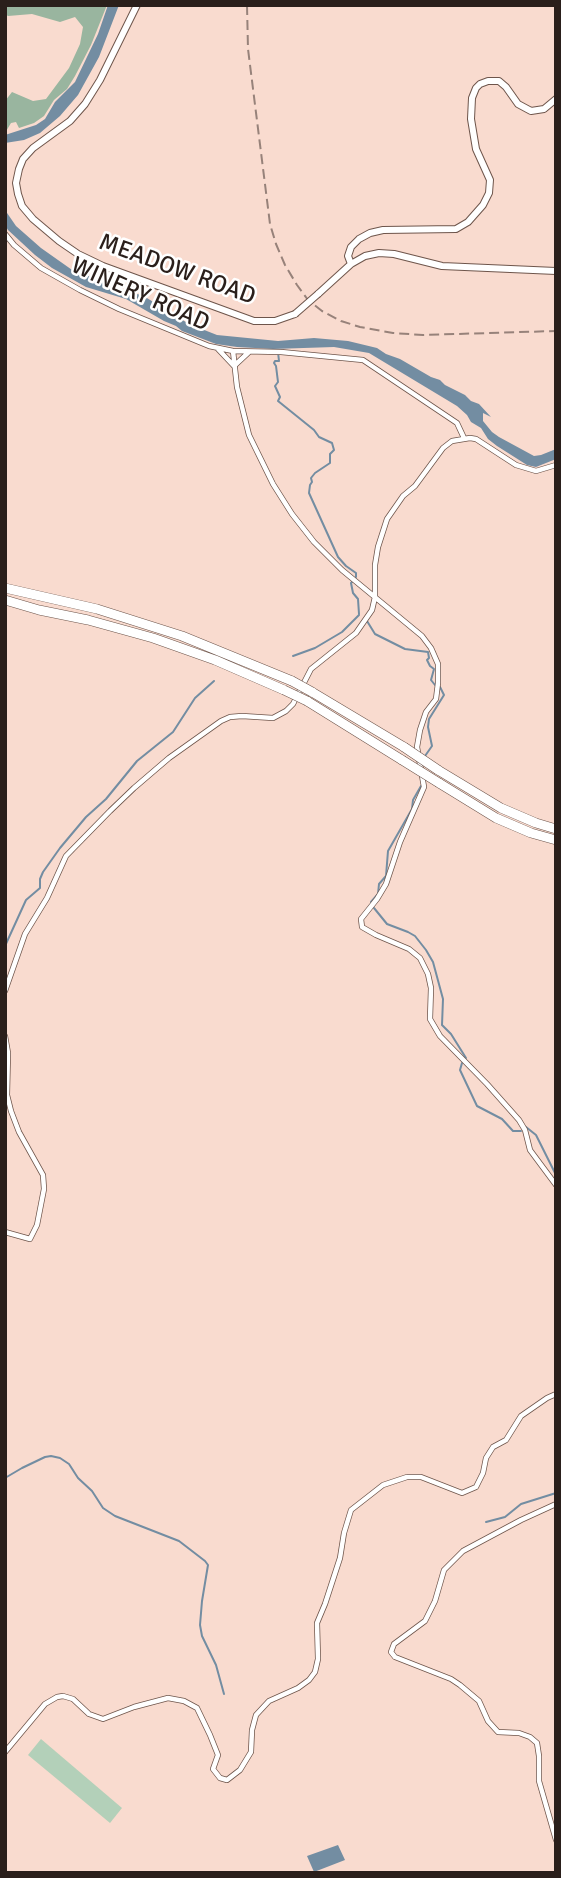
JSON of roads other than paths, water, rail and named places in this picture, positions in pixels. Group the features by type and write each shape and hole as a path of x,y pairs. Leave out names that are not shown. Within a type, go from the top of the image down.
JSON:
{"highway":[{"path":"5,588 97,609 182,636 292,681 501,808 556,829"},
{"path":"5,600 153,638 215,660 284,690 307,701 496,818 556,840"}],"main road":[{"name":"MEADOW ROAD","path":"137,5 100,80 85,104 70,121 33,148 23,159 18,172 16,183 22,206 58,241 78,254 103,266 254,321 275,321 296,314 351,264 368,255 388,253 442,266 556,271"},
{"path":"351,264 348,256 351,247 370,233 390,229 456,229 471,220 483,205 489,193 489,180 476,149 471,119 472,98 480,84 492,80 499,82 518,104 531,111 544,109 556,99"}],"street":[{"name":"WINERY ROAD","path":"5,234 14,246 41,268 80,290 119,309 218,349 363,360 457,423 464,438"},
{"path":"218,349 234,366"},
{"path":"233,351 237,387 249,435 273,484 292,514 314,542 342,570 422,636 438,664 436,699 426,712 417,747 424,787 400,842 386,884 360,919 362,927 409,949 420,958 431,988 430,1019 440,1036 519,1120 525,1130 530,1150 556,1185"},
{"path":"234,366 250,352"},
{"path":"5,991 25,934 47,898 66,856 134,788 212,727 230,717 273,718 286,712 312,669 356,633 372,610 375,597 375,565 387,519 443,448 452,441 476,439 516,465 536,471 556,465"},
{"path":"361,584 369,584 374,578"},
{"path":"5,1036 10,1111 43,1175 44,1189 37,1225 30,1239 5,1231"},
{"path":"5,1752 45,1704 57,1697 73,1699 89,1714 103,1719 130,1708 168,1698 184,1700 197,1708 218,1755 213,1769 220,1778 227,1780 240,1770 251,1752 256,1715 269,1701 298,1688 315,1672 317,1622 326,1604 340,1558 351,1510 383,1485 407,1477 421,1478 462,1493 476,1487 486,1458 493,1447 506,1440 521,1416 556,1394"},
{"path":"556,1504 462,1552 444,1570 435,1601 425,1621 394,1644 391,1651 395,1657 460,1685 479,1701 488,1721 498,1732 519,1733 537,1743 539,1781 556,1840"}],"water":[{"path":"108,5 119,5 99,57 78,95 60,116 40,133 24,140 5,143 5,135 36,125 45,119 55,102 75,82 98,34"},
{"path":"5,210 16,226 75,272 142,295 189,324 217,335 278,341 314,338 348,341 377,348 440,380 479,404 491,417 483,413 483,421 499,437 534,456 556,449 556,459 536,467 527,465 488,439 481,428 471,422 457,406 369,353 334,347 237,347 216,344 182,331 126,299 86,287 52,268 8,230 5,225"},
{"path":"338,1845 345,1860 314,1872 307,1856"}],"waterway":[{"path":"278,352 279,361 274,363 278,382 275,386 280,397 278,401 319,437 332,443 334,450 330,454 330,463 311,478 309,493 338,557 356,573 356,577"},
{"path":"353,581 351,583 353,593 358,599 359,614"},
{"path":"293,656 315,648 342,632 359,615"},
{"path":"367,621 375,634 405,649 428,652 427,660 434,669 431,680 435,685"},
{"path":"5,946 26,900 40,888 43,872 60,848 137,761 173,732 195,698 214,681"},
{"path":"425,756 432,746 429,719 444,695 440,687"},
{"path":"371,902 386,876 388,851 412,809 413,800 421,786"},
{"path":"374,908 387,924 415,936 426,950 433,962 443,999 442,1025 466,1058"},
{"path":"462,1063 460,1070 477,1106 502,1119 513,1131 521,1131"},
{"path":"526,1127 536,1135 556,1175"},
{"path":"5,1478 45,1457 60,1458 69,1464 103,1508 115,1516 179,1541 205,1561 208,1565 200,1625 224,1694"},
{"path":"486,1522 505,1517 521,1504 556,1493"}],"railway":[{"path":"247,5 248,49 270,224 285,265 308,300 341,321 393,333 423,335 556,331"}]}
